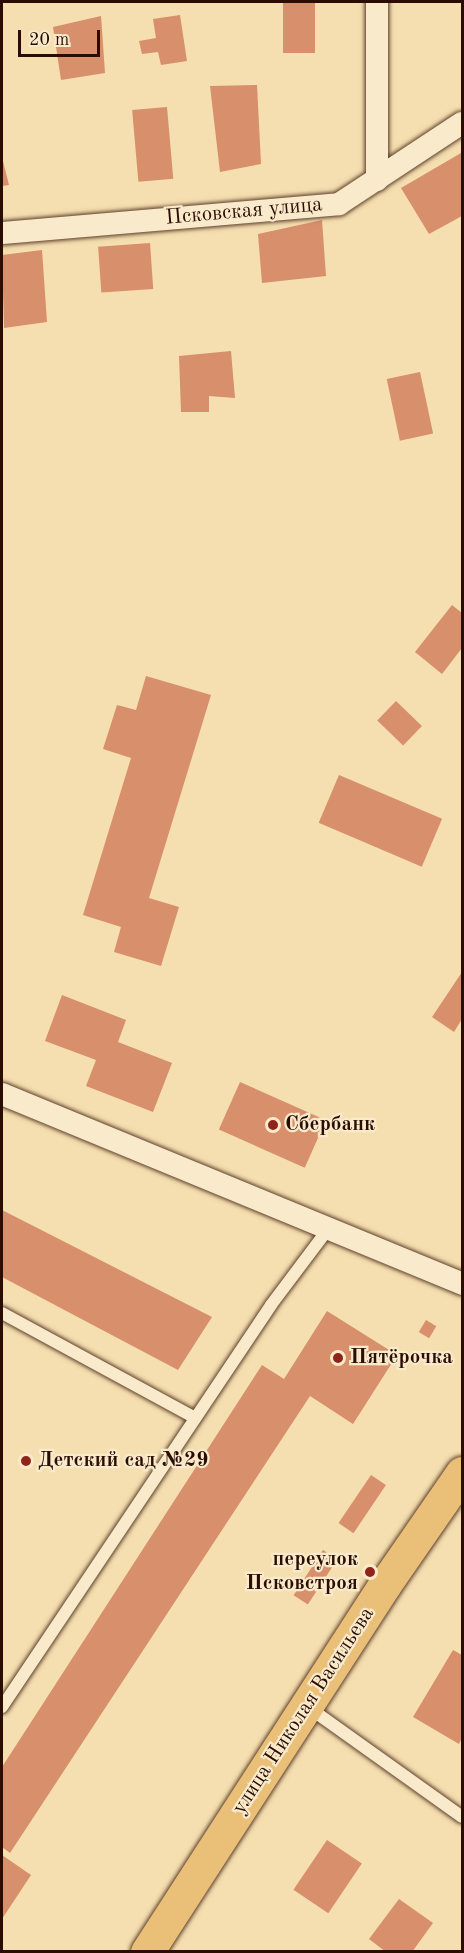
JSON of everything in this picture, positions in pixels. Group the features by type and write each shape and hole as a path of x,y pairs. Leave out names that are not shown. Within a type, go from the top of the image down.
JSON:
{"main road":[{"name":"улица Николая Васильева","path":"147,1952 308,1707 385,1584 462,1473"}],"street":[{"path":"377,2 377,180"},
{"name":"Псковская улица","path":"2,233 339,204 462,123"},
{"path":"2,1094 462,1284"}],"lane":[{"path":"2,1707 271,1305 328,1229"},
{"path":"2,1313 195,1418"},
{"path":"308,1707 462,1817"}],"building":[{"path":"283,2 315,2 315,53 283,53"},
{"path":"180,15 187,61 161,65 158,52 142,54 139,41 156,38 153,19"},
{"path":"101,16 105,73 61,80 53,27"},
{"path":"257,85 261,164 220,172 210,86"},
{"path":"167,107 173,179 138,182 132,110"},
{"path":"461,153 462,216 429,234 401,188"},
{"path":"2,157 9,185 2,186"},
{"path":"322,220 326,276 262,283 258,234"},
{"path":"150,243 153,289 101,293 98,247"},
{"path":"42,250 47,322 4,328 2,255"},
{"path":"231,351 235,398 209,396 209,412 181,412 179,356"},
{"path":"420,372 433,434 400,441 387,379"},
{"path":"452,605 462,613 462,648 442,674 415,652"},
{"path":"146,676 211,695 149,898 179,907 161,966 114,952 121,927 83,915 131,758 103,749 117,705 136,710"},
{"path":"396,701 422,726 403,745 377,720"},
{"path":"339,775 442,819 422,867 319,823"},
{"path":"462,972 462,1019 454,1032 432,1017"},
{"path":"62,995 126,1020 118,1042 172,1063 153,1112 86,1086 96,1060 45,1041"},
{"name":"Сбербанк","path":"240,1082 326,1120 305,1168 219,1130"},
{"path":"2,1210 212,1317 178,1370 2,1277"},
{"path":"327,1311 397,1355 353,1424 310,1396 10,1853 2,1847 2,1767 262,1365 284,1379"},
{"path":"426,1320 436,1326 429,1338 419,1332"},
{"path":"371,1475 386,1485 353,1533 339,1523"},
{"path":"323,1550 337,1559 308,1605 294,1595"},
{"path":"453,1650 462,1655 462,1738 459,1744 413,1717"},
{"path":"327,1840 362,1863 328,1913 293,1890"},
{"path":"2,1855 31,1875 2,1919"},
{"path":"399,1899 433,1923 412,1952 386,1952 369,1939"}],"place":[{"name":"Сбербанк","path":"273,1125"},
{"name":"Пятёрочка","path":"338,1358"},
{"name":"Детский сад №29","path":"26,1461"},
{"name":"переулок Псковстроя","path":"370,1572"}]}
